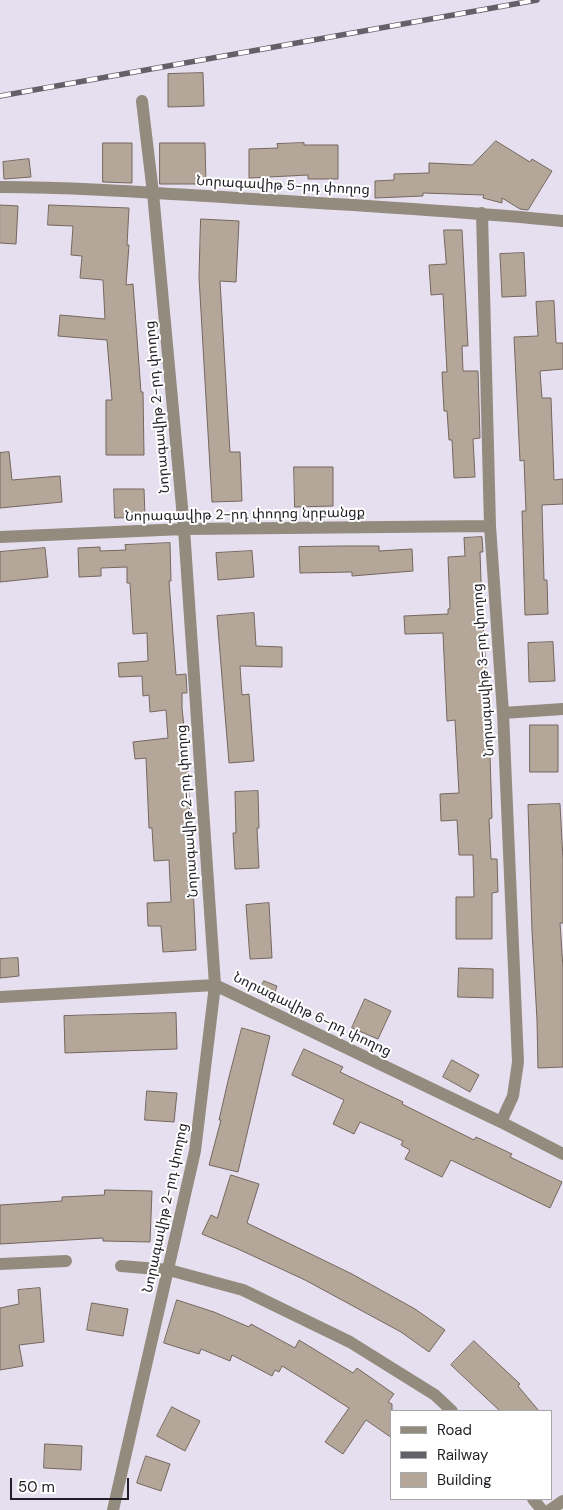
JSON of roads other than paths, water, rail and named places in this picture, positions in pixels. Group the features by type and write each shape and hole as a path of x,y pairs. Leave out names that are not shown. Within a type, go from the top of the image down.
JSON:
{"street":[{"name":"Նորագավիթ 2-րդ փողոց","path":"113,1510 195,1151 215,985 184,529 153,193 142,101"},
{"name":"Նորագավիթ 5-րդ փողոց","path":"0,187 153,193 482,213 563,221"},
{"name":"Նորագավիթ 3-րդ փողոց","path":"482,213 490,526 503,713 518,1062 513,1096 501,1122"},
{"name":"Նորագավիթ 2-րդ փողոց նրբանցք","path":"0,537 184,529 490,526"},
{"path":"503,713 563,709"},
{"name":"Նորագավիթ 6-րդ փողոց","path":"0,997 215,985 501,1122 563,1154"},
{"path":"0,1264 66,1261"},
{"path":"121,1266 169,1270 243,1290 350,1342 435,1395 451,1410"},
{"path":"534,1500 542,1510"},
{"path":"550,1510 563,1501"}],"railway":[{"path":"0,96 537,0"}]}
